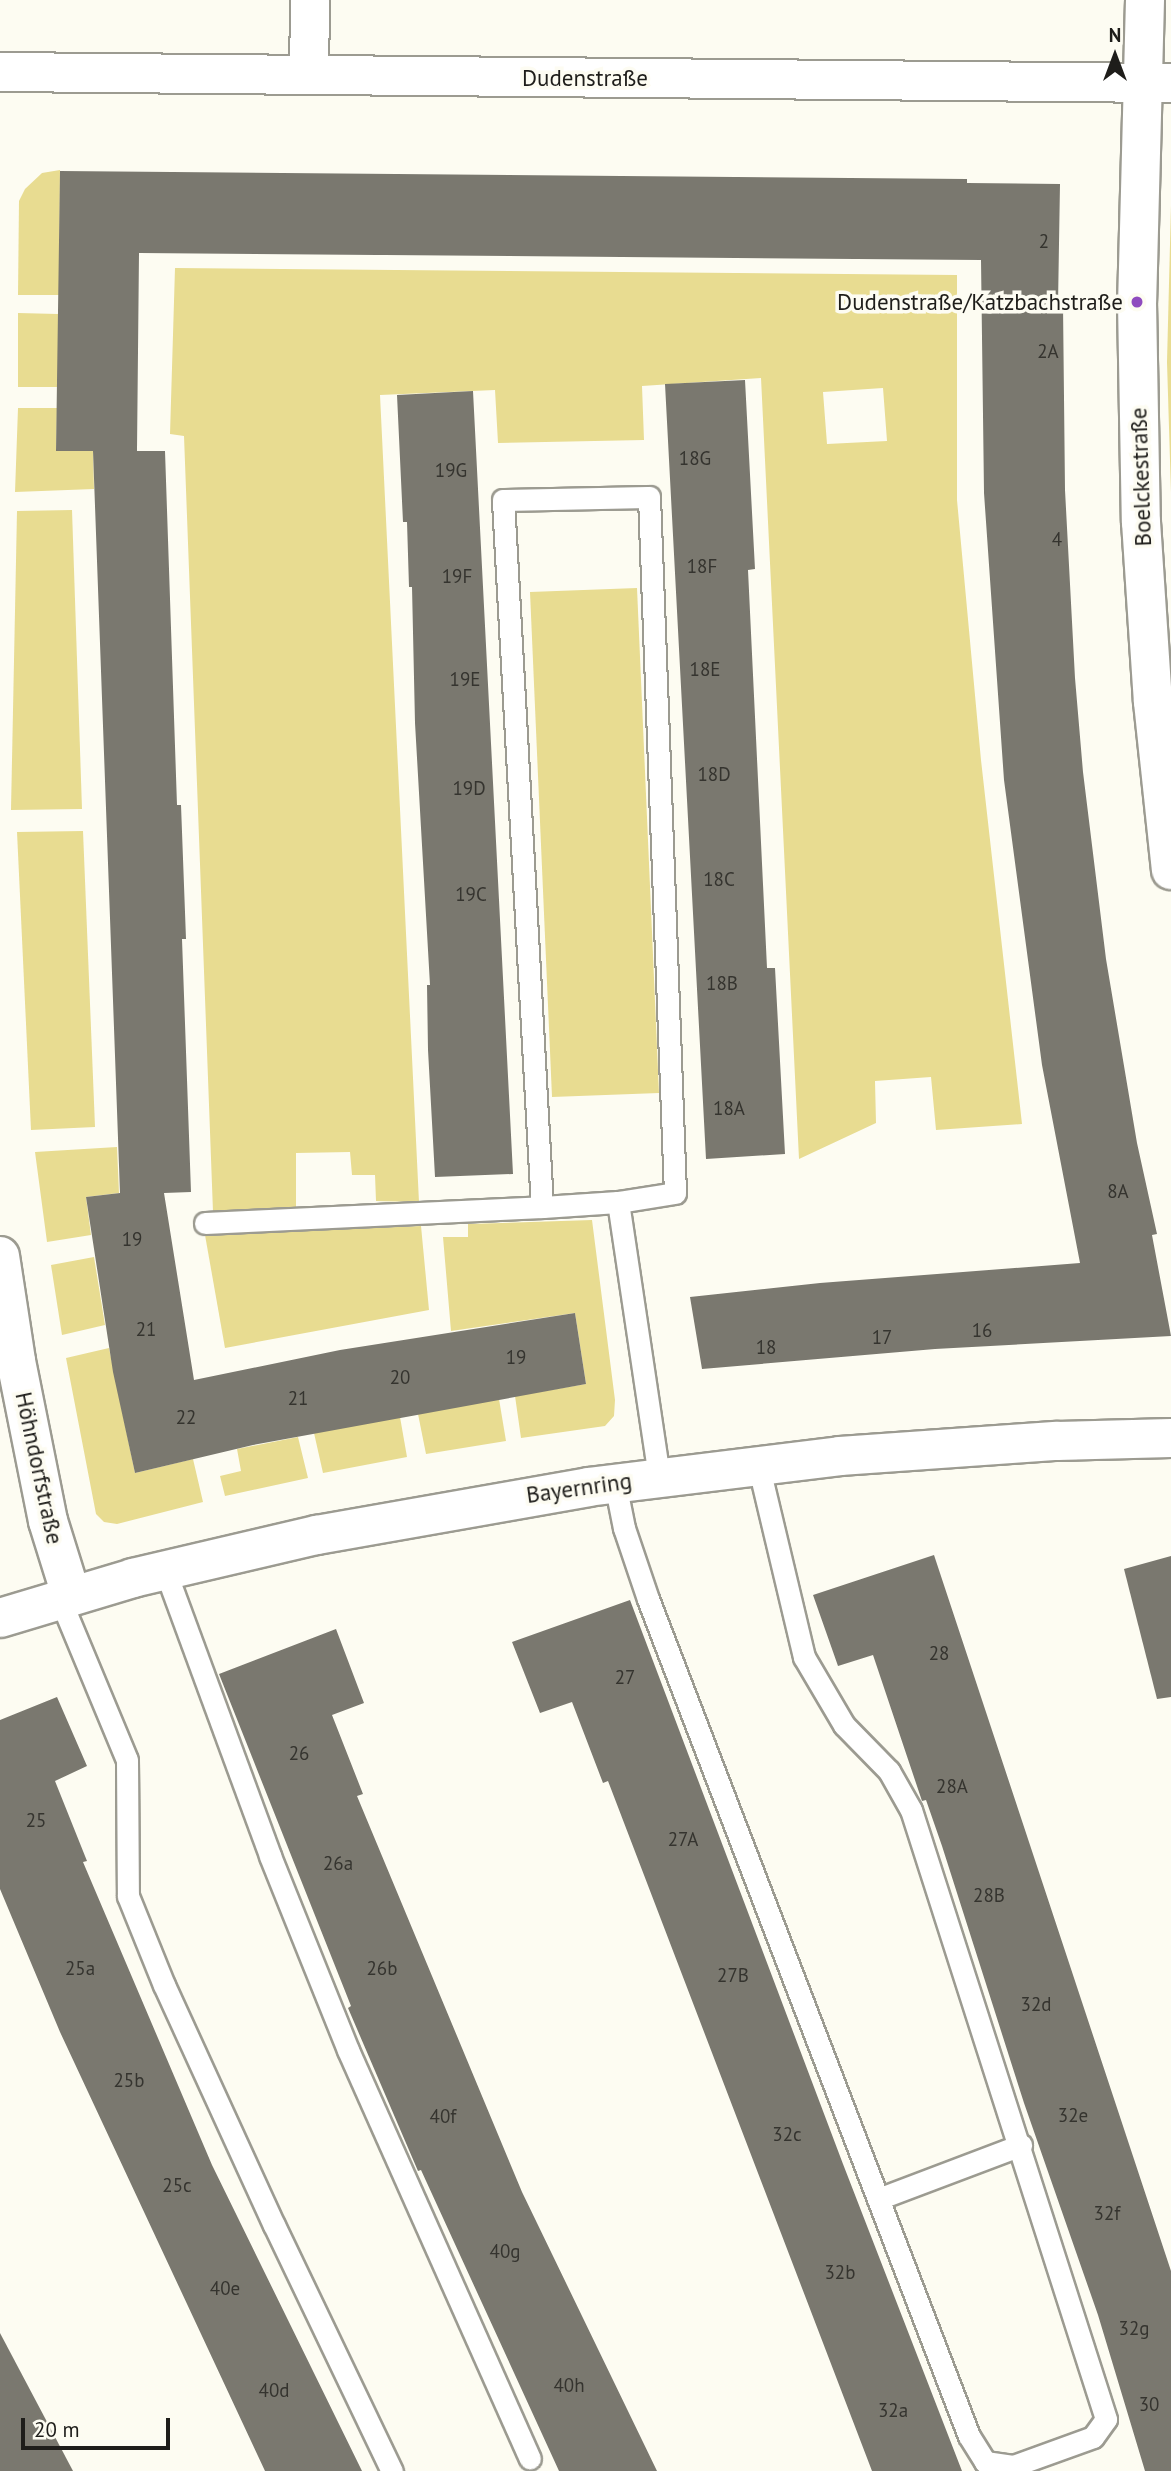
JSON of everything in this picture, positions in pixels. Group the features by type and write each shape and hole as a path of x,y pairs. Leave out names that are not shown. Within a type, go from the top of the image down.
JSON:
{"main road":[{"path":"309,75 310,0"},
{"name":"Boelckestraße","path":"1145,0 1157,83 1137,315 1157,559 1153,702 1171,870"},
{"name":"Dudenstraße","path":"0,72 1157,83"},
{"name":"Höhndorfstraße","path":"0,1256 16,1361 65,1597"},
{"name":"Bayernring","path":"0,1618 165,1570 408,1516 615,1483 758,1464 956,1447 1171,1438"}],"lane":[{"path":"205,1223 542,1207 618,1202 675,1194 649,497 503,500 542,1207"},
{"path":"618,1202 659,1477"},
{"path":"615,1483 624,1528 648,1600 969,2436 985,2462 1013,2466 1093,2437 1107,2419 911,1810 889,1771 844,1725 804,1657 758,1464"},
{"path":"165,1570 270,1856 348,2050 530,2458"},
{"path":"65,1597 127,1760 128,1896 164,1985 274,2225 392,2471"},
{"path":"878,2199 1021,2145"}],"shaded area":[{"path":"60,170 59,295 18,295 19,201 25,189 42,173"},
{"path":"1171,205 1171,493 1167,362"},
{"path":"175,268 957,275 957,500 981,760 1022,1124 936,1130 931,1077 875,1081 876,1123 799,1159 761,378 642,386 644,440 498,443 495,390 380,395 419,1202 376,1201 375,1175 352,1175 350,1152 296,1153 296,1207 213,1212 184,436 170,434","holes":["883,388 887,441 827,444 823,392"]},
{"path":"18,313 58,314 58,387 18,387"},
{"path":"18,408 57,408 56,451 93,451 94,489 15,492"},
{"path":"72,510 82,809 11,810 17,511"},
{"path":"637,588 659,1093 552,1097 530,592"},
{"path":"83,831 95,1127 31,1130 17,832"},
{"path":"117,1147 119,1193 86,1197 91,1235 47,1242 35,1152"},
{"path":"592,1220 615,1400 614,1416 605,1426 521,1438 515,1396 586,1384 575,1313 451,1331 443,1237 468,1237 468,1224"},
{"path":"421,1226 429,1310 225,1348 205,1235"},
{"path":"94,1257 105,1325 62,1335 51,1265"},
{"path":"109,1348 135,1473 193,1459 203,1502 117,1524 104,1522 96,1514 66,1358"},
{"path":"499,1399 506,1441 426,1454 418,1414"},
{"path":"400,1417 407,1457 323,1473 314,1433"},
{"path":"298,1437 308,1478 225,1496 220,1476 241,1471 237,1449"}],"building":[{"path":"60,171 967,179 967,183 1060,184 1058,305 1063,305 1065,490 1083,772 1106,959 1137,1143 1157,1234 1152,1235 1171,1336 935,1349 702,1369 690,1297 820,1283 1080,1263 1042,1065 1004,780 984,493 981,260 139,253 137,451 165,451 177,805 181,805 186,939 182,939 191,1192 164,1193 194,1380 340,1350 575,1313 586,1384 253,1445 135,1473 113,1372 86,1197 120,1193 93,451 56,451"},
{"path":"745,380 755,569 748,570 767,968 775,968 785,1154 706,1159 665,384"},
{"path":"473,391 513,1174 435,1177 428,1050 427,985 430,985 415,723 412,587 409,587 407,522 403,522 397,395"},
{"path":"934,1555 1171,2271 1171,2471 1145,2471 1098,2315 1024,2103 942,1846 926,1800 922,1801 873,1655 838,1666 813,1595"},
{"path":"1171,1556 1171,1697 1157,1699 1124,1569"},
{"path":"630,1600 962,2471 872,2471 608,1781 603,1783 572,1702 540,1713 512,1642"},
{"path":"336,1629 364,1703 332,1715 363,1794 357,1796 522,2192 657,2471 559,2471 421,2170 418,2171 348,2008 351,2006 219,1674"},
{"path":"57,1697 87,1766 55,1781 87,1861 83,1862 212,2165 362,2471 265,2471 60,2032 0,1889 0,1720"},
{"path":"0,2333 73,2471 0,2471"}],"place":[{"name":"Dudenstraße/Katzbachstraße","path":"1137,302"}]}
